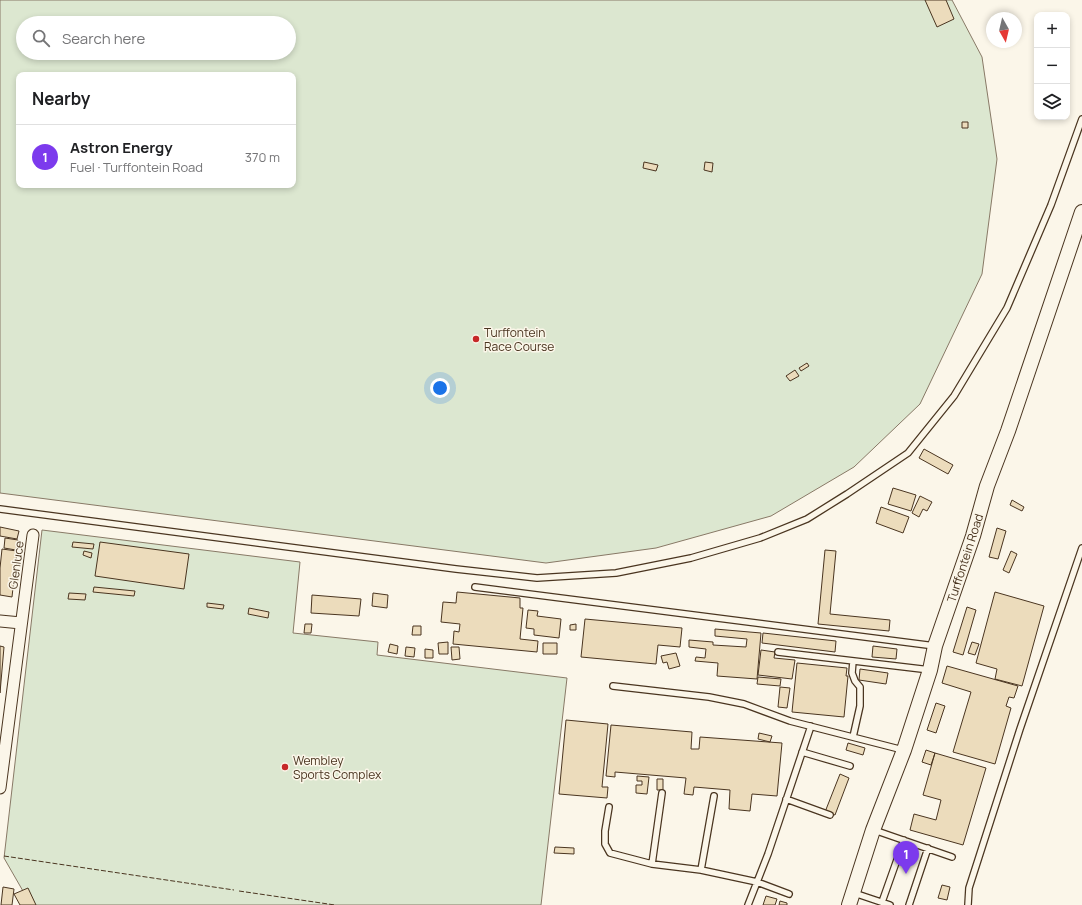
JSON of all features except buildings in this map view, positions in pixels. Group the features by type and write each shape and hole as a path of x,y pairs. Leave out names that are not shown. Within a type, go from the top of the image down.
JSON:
{"street":[{"name":"Turffontein Road","path":"851,899 874,830 904,750 930,670 936,646 973,536 987,486 1008,431 1082,212"},
{"name":"Glenluce","path":"0,788 33,535"},
{"path":"0,621 21,623"}],"lane":[{"path":"0,510 456,569 537,578 616,573 691,558 760,538 807,519 908,453 954,396 1007,308 1051,205 1082,119"},
{"path":"968,905 970,888 1020,729 1082,548"},
{"path":"475,587 936,646"},
{"path":"778,652 930,670"},
{"path":"852,737 860,706 860,687 855,681 852,673 853,661"},
{"path":"613,686 709,697 744,704 790,721 904,750"},
{"path":"748,905 786,799 810,726"},
{"path":"802,752 850,766"},
{"path":"652,864 662,793"},
{"path":"701,870 714,796"},
{"path":"786,799 830,815"},
{"path":"609,807 605,831 605,844 610,853 652,864 701,870 757,882 789,894"},
{"path":"874,830 952,857"},
{"path":"882,902 904,840"},
{"path":"909,905 928,848"},
{"path":"851,899 882,902 890,905"}],"green space":[{"name":"Turffontein Race Course","path":"0,0 952,0 982,57 997,159 982,274 920,404 854,467 771,516 656,548 546,563 0,493"},
{"name":"Wembley Sports Complex","path":"42,530 300,562 293,633 378,642 377,655 567,678 541,905 31,905 4,858"}],"fence":[{"path":"4,856 234,890"},
{"path":"239,891 335,905"}],"place":[{"name":"Turffontein Race Course","path":"476,339"},
{"name":"Wembley Sports Complex","path":"285,767"},
{"name":"Astron Energy","path":"906,874"}]}
